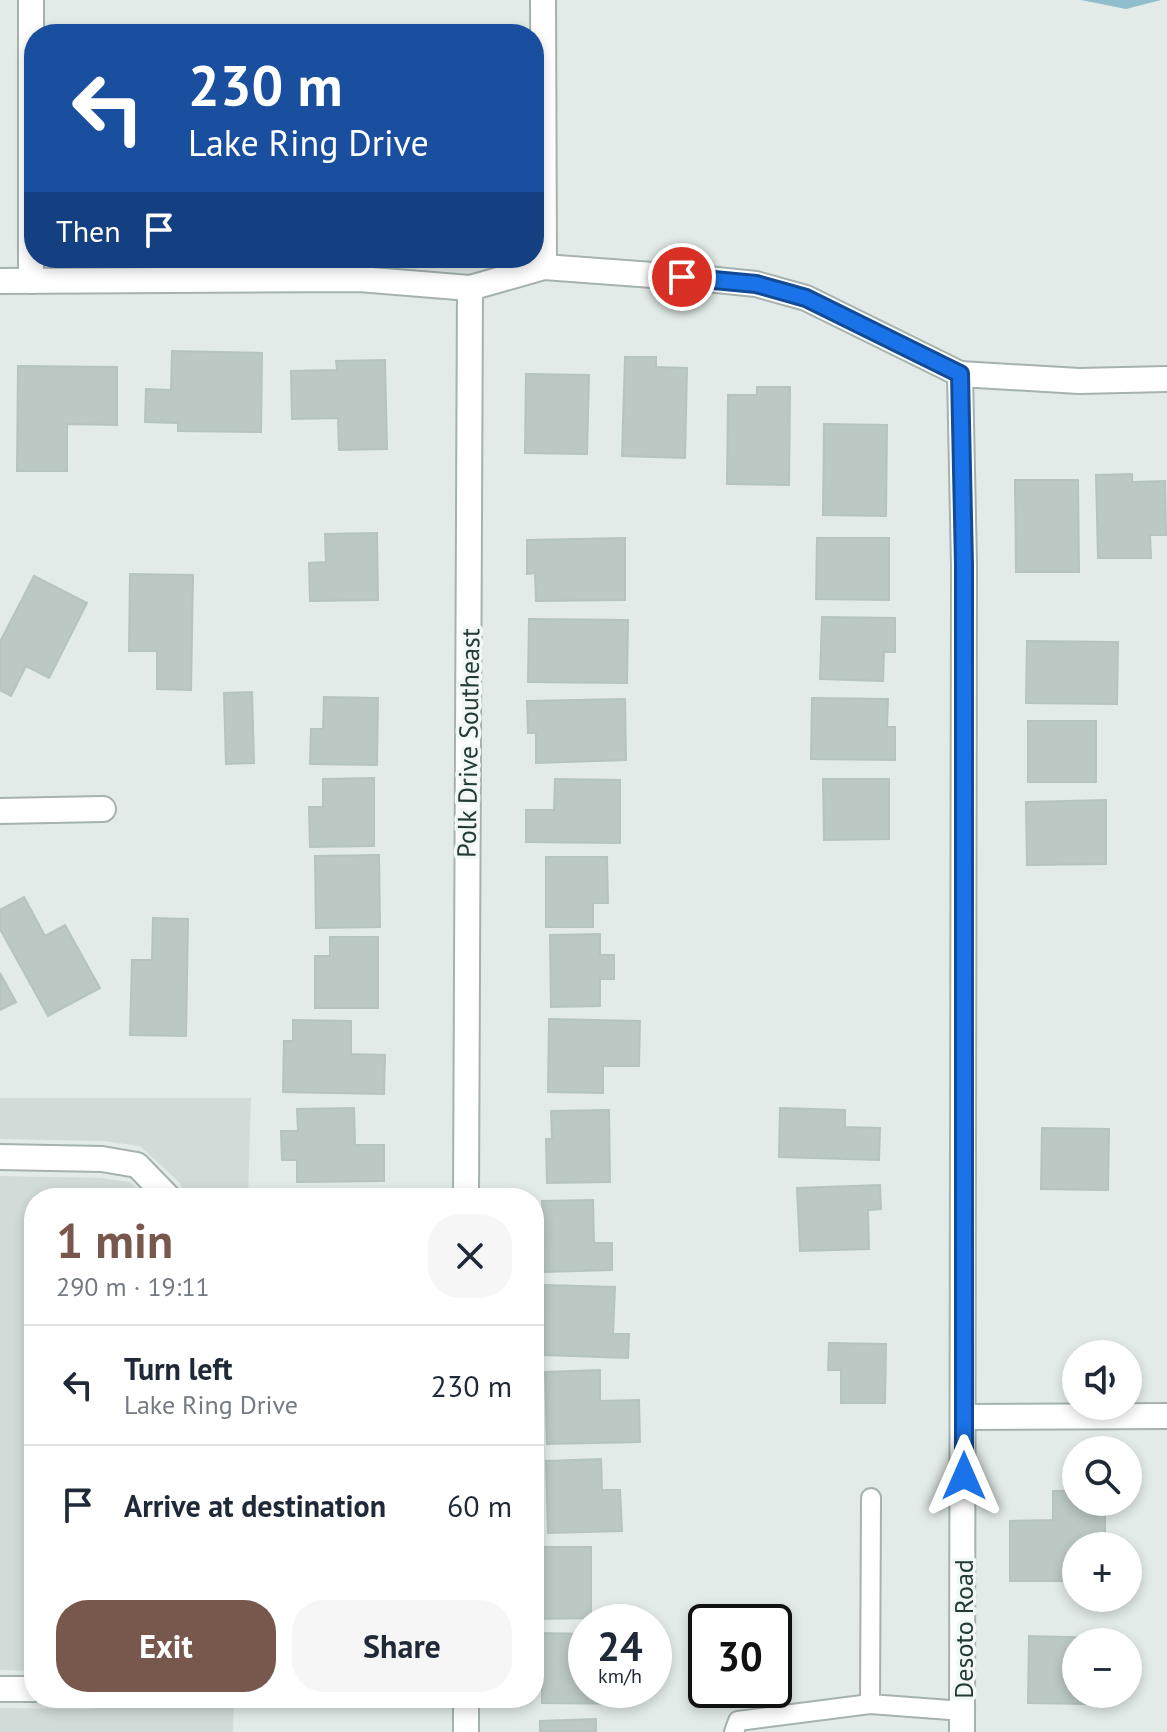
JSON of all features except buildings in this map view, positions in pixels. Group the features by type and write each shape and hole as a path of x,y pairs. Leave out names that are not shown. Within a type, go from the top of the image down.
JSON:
{"street":[{"path":"31,0 31,24"},
{"path":"543,0 543,24"},
{"path":"544,267 756,284 806,298 960,374 1079,381 1167,379"},
{"path":"31,268 31,281"},
{"path":"0,281 359,279 470,288 540,268"},
{"name":"Polk Drive Southeast","path":"466,1188 470,288"},
{"name":"Desoto Road","path":"960,374 964,565 962,1721"},
{"path":"0,811 103,809"},
{"path":"0,1157 102,1159 137,1165 159,1188"},
{"path":"964,1417 1167,1416"},
{"path":"0,1689 24,1689"},
{"path":"466,1708 466,1732"}],"lane":[{"path":"870,1704 871,1498"},
{"path":"734,1732 738,1721 870,1704 962,1721"}],"shaded area":[{"path":"0,1098 251,1098 248,1188 182,1188 140,1146 103,1141 0,1139"},
{"path":"0,1176 101,1178 130,1182 136,1188 24,1188 24,1671 0,1670"},
{"path":"0,1708 234,1708 233,1732 0,1732"}],"water":[{"path":"1081,0 1161,0 1126,9"}],"route":[{"path":"682,277 756,284 806,298 960,374 964,565 964,1476"}]}
